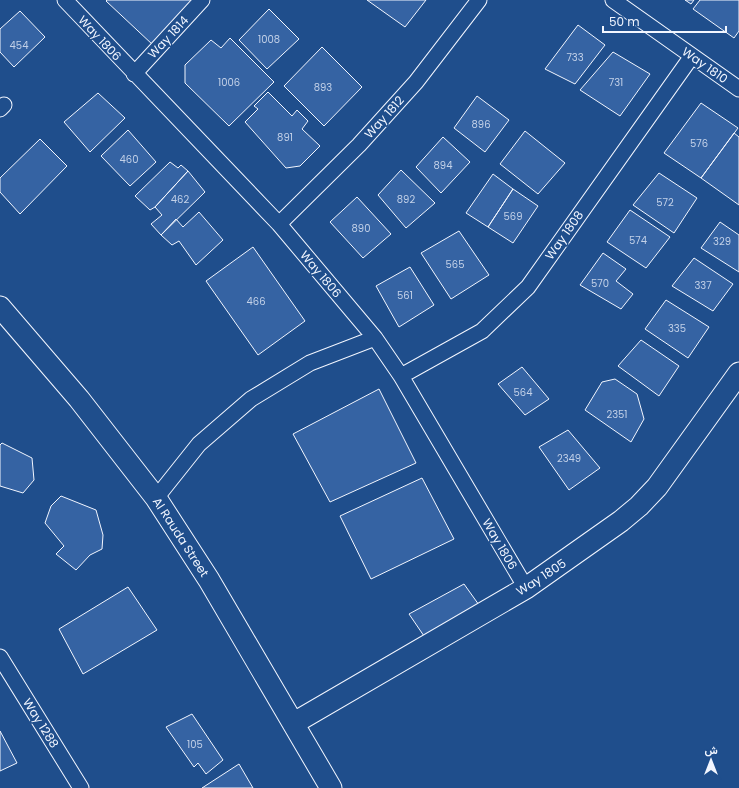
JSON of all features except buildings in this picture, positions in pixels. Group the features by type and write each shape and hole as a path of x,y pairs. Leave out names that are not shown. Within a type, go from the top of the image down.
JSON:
{"main road":[{"name":"Al Rauda Street","path":"0,307 79,399 156,498 209,580 331,788"},
{"name":"Way 1805","path":"294,723 526,588 578,553 639,506 674,464 739,373"}],"street":[{"name":"Way 1806","path":"65,0 278,224 374,338 401,376 526,588"},
{"name":"Way 1814","path":"134,74 202,0"},
{"name":"Way 1812","path":"278,224 359,145 406,93 479,0"},
{"name":"Way 1810","path":"613,0 739,89"},
{"name":"Way 1808","path":"401,376 482,331 528,287 692,56"},
{"path":"156,498 199,444 251,399 310,363 374,338"},
{"name":"Way 1288","path":"0,657 81,788"}]}
